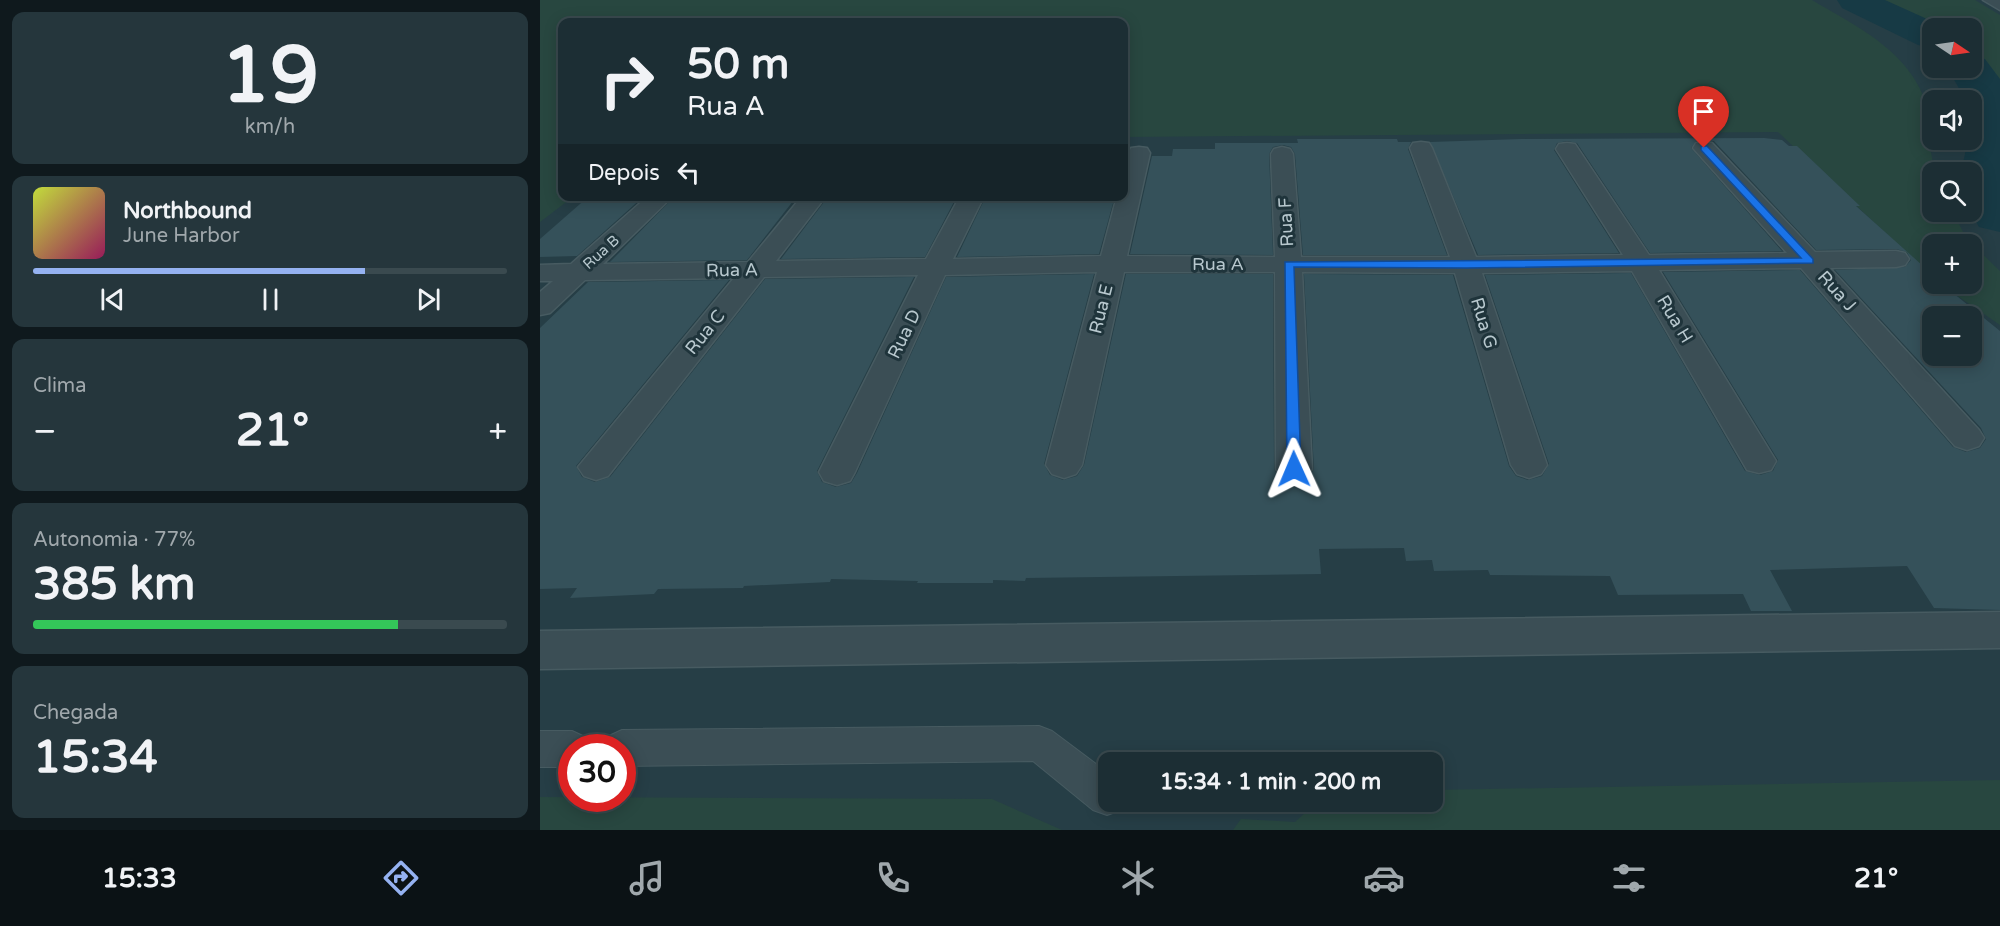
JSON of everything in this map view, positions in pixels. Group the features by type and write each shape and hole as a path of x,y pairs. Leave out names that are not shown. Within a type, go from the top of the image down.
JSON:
{"street":[{"path":"1991,0 2000,5"},
{"name":"Rua G","path":"1421,148 1466,265 1528,465"},
{"name":"Rua H","path":"1567,148 1641,262 1759,461"},
{"name":"Rua J","path":"1704,148 1809,261 1967,438"},
{"name":"Rua E","path":"1128,200 1139,153"},
{"name":"Rua F","path":"1282,154 1288,264 1294,469"},
{"name":"Rua B","path":"540,307 656,201"},
{"name":"Rua C","path":"596,467 811,201"},
{"name":"Rua D","path":"837,472 935,267 969,201"},
{"name":"Rua E","path":"1064,465 1128,201"},
{"name":"Rua A","path":"540,273 1113,264 1466,265 1896,259"},
{"path":"540,650 2000,630"}],"lane":[{"path":"636,748 1039,742 1098,789"},
{"path":"540,749 558,749"}],"green space":[{"path":"540,0 1812,0 1867,33 1883,45 1911,74 1922,92 1922,150 1930,150 1933,162 1922,162 1922,222 1958,222 1964,234 1922,234 1922,268 1778,132 1128,137 1128,18 558,18 558,201 568,201 540,222"},
{"path":"1877,0 1975,0 2000,15 2000,84 1982,57 1982,18 1922,18 1922,21"},
{"path":"1982,254 2000,271 2000,325 1982,313 1982,306 1972,306 1955,294 1982,294"},
{"path":"2000,780 2000,830 1233,830 1241,819 1295,822 1306,812 1443,812 1443,790"},
{"path":"540,797 558,797 558,812 636,812 636,797 992,799 1062,830 540,830"}],"building":[{"path":"1764,138 1782,140 1789,146 1797,146 1860,206 1856,206 1922,265 1922,294 1954,294 1969,306 1922,306 1922,364 1835,270 1905,267 1911,260 1907,252 1896,249 1816,250 1714,141 1696,141 1691,148 1782,251 1650,253 1577,143 1567,141 1557,143 1554,150 1619,253 1478,255 1430,142 1521,139"},
{"path":"1297,139 1397,139 1398,142 1411,142 1408,149 1447,255 1303,255 1295,154 1291,147 1283,145 1273,147 1269,154 1273,255 1130,254 1152,156 1172,156 1173,149 1215,149 1215,143 1298,143"},
{"path":"583,201 638,201 577,256 540,257 540,239"},
{"path":"670,201 793,201 747,260 610,262"},
{"path":"825,201 954,201 925,257 781,259"},
{"path":"984,201 1114,201 1099,254 957,257"},
{"path":"1800,270 1953,447 1966,452 1980,448 1986,439 1981,428 1924,366 1982,366 1982,316 2000,331 2000,610 1934,608 1907,566 1770,570 1792,611 1751,611 1743,594 1618,595 1610,576 1490,575 1488,570 1434,571 1432,560 1406,561 1404,548 1319,549 1321,574 1026,578 1025,581 993,580 993,583 917,583 918,581 831,579 830,582 744,586 743,588 658,589 654,594 570,598 577,588 540,589 540,328 588,282 729,280 576,466 582,477 595,482 610,477 765,279 914,277 817,471 822,482 836,487 851,483 857,473 946,277 1094,274 1044,464 1050,475 1063,480 1077,476 1084,465 1126,274 1273,274 1274,469 1280,479 1293,484 1307,480 1314,469 1304,274 1453,275 1509,466 1516,476 1528,480 1542,476 1549,464 1485,275 1631,273 1745,471 1760,475 1773,471 1778,460 1663,272"}],"waterway":[{"path":"1855,0 1922,31"},
{"path":"1976,78 1989,96 1996,126 1988,177 2000,214"}],"route":[{"path":"1294,469 1288,264 1466,265 1809,261 1704,148"}]}
